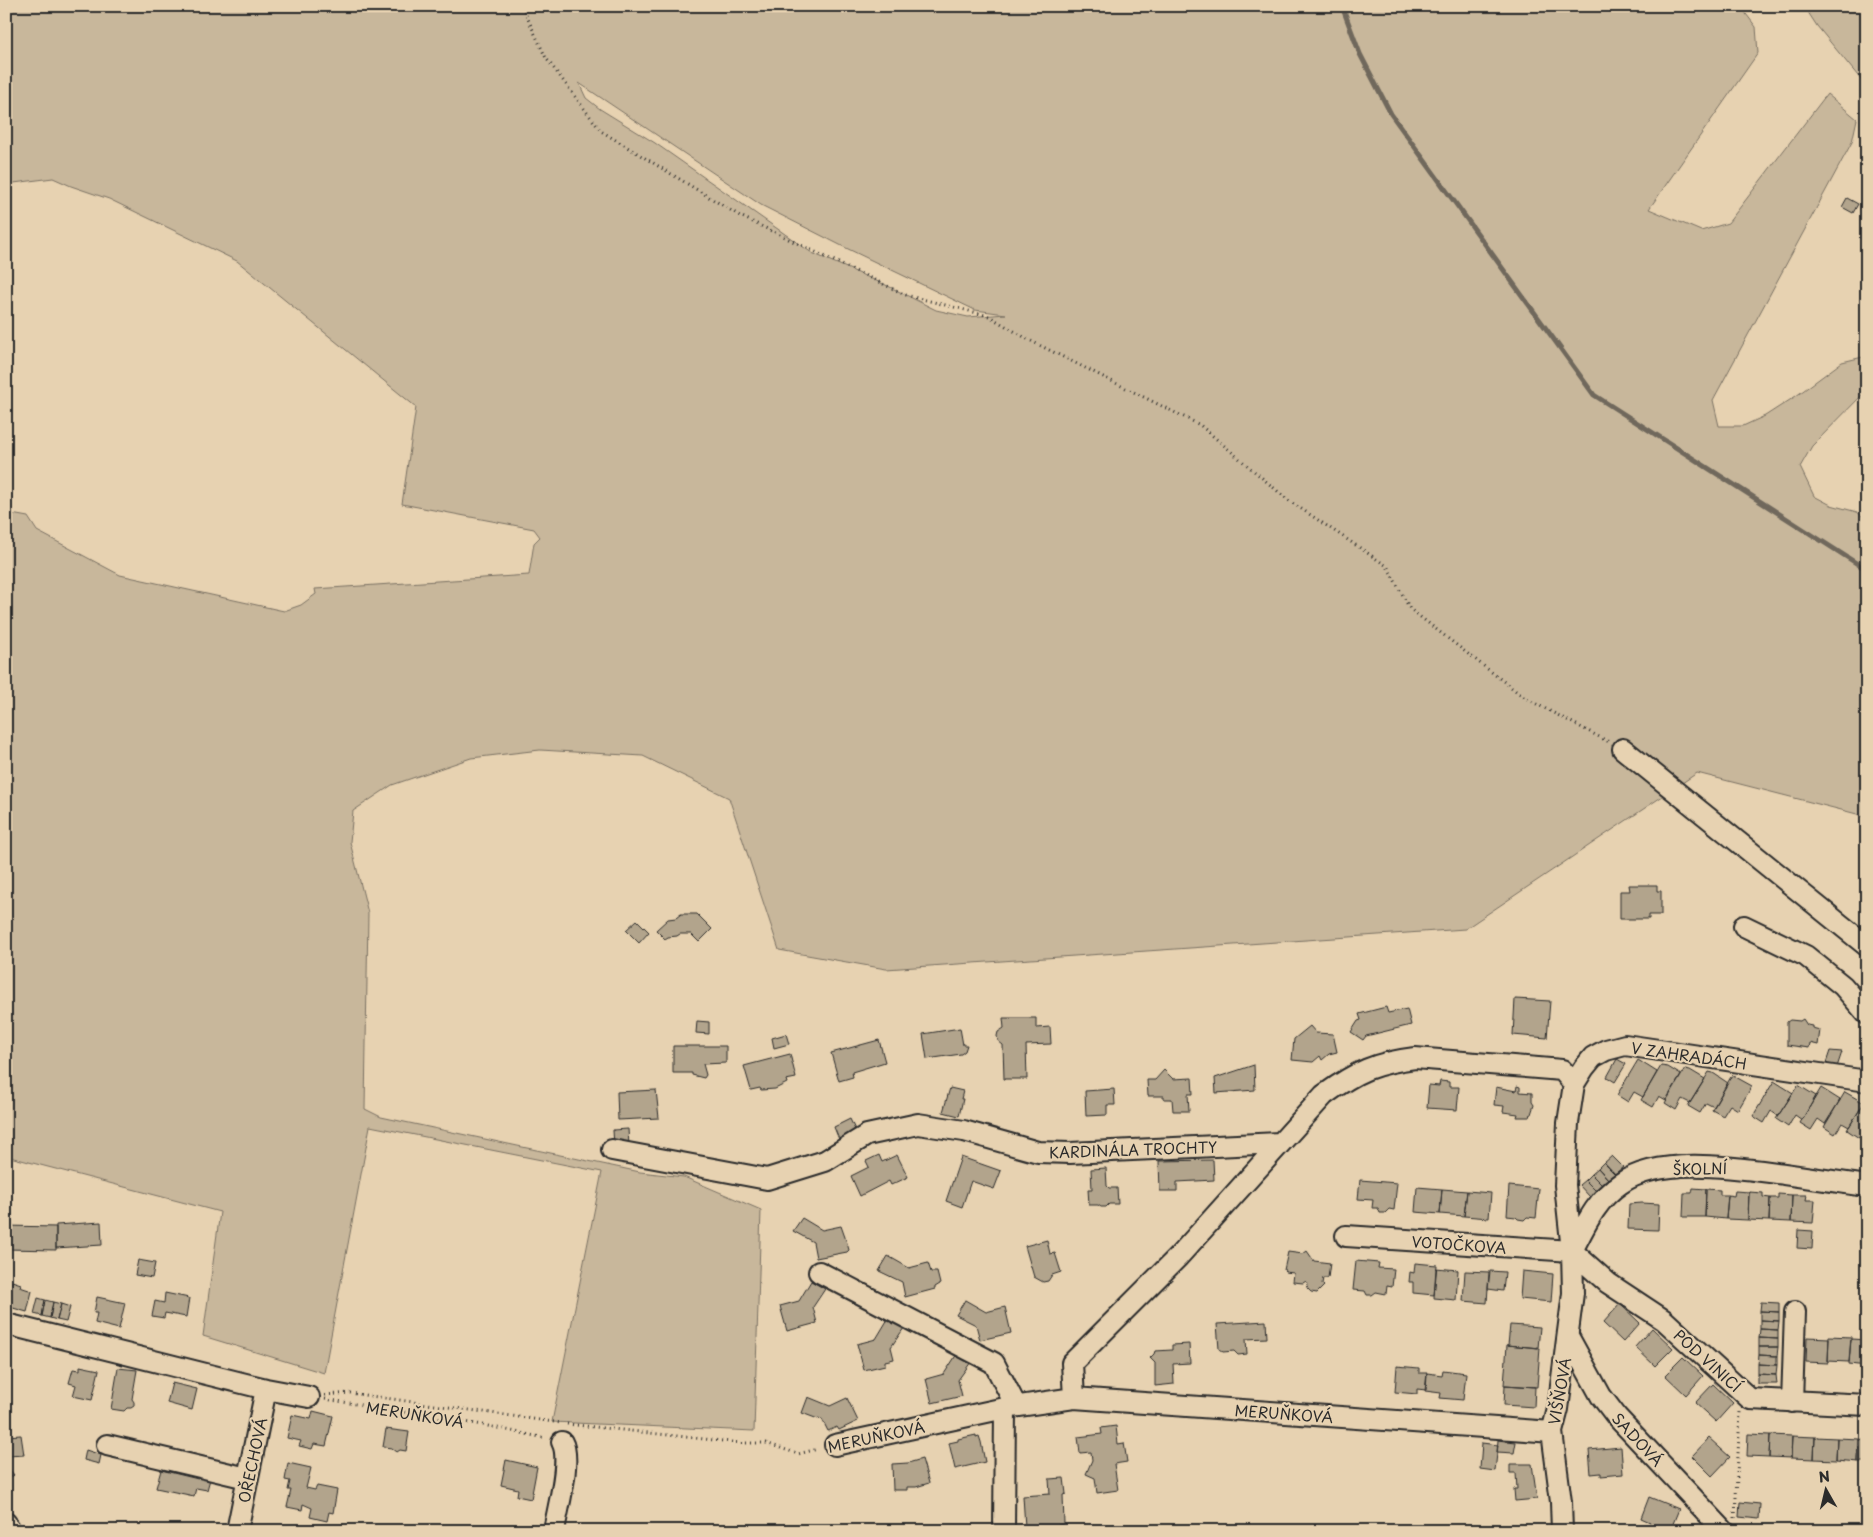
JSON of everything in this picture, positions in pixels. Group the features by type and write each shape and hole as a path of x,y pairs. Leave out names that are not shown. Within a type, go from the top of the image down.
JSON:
{"street":[{"path":"1623,748 1867,946"},
{"path":"1744,926 1806,956 1843,986 1867,1014"},
{"name":"V ZAHRADÁCH","path":"1572,1251 1565,1185 1568,1122 1574,1084 1593,1057 1606,1050 1625,1045 1867,1081"},
{"path":"1074,1398 1072,1363 1178,1257 1324,1095 1349,1077 1374,1066 1415,1058 1562,1070 1574,1084"},
{"name":"KARDINÁLA TROCHTY","path":"612,1150 767,1179 825,1161 867,1136 918,1124 964,1131 1038,1152 1070,1153 1280,1143"},
{"name":"ŠKOLNÍ","path":"1572,1251 1591,1214 1605,1196 1634,1175 1655,1170 1722,1166 1867,1186"},
{"name":"VOTOČKOVA","path":"1346,1236 1572,1251"},
{"name":"VIŠŇOVÁ","path":"1562,1531 1561,1502 1552,1432 1558,1409 1573,1293 1572,1251"},
{"name":"POD VINICÍ","path":"1572,1251 1608,1283 1664,1320 1750,1399 1867,1406"},
{"path":"819,1272 994,1363 1010,1407 1004,1531"},
{"path":"1792,1402 1795,1312"},
{"path":"6,1324 266,1389 309,1397"},
{"name":"SADOVÁ","path":"1568,1336 1601,1396 1617,1417 1726,1529"},
{"name":"OŘECHOVÁ","path":"237,1531 266,1389"},
{"name":"MERUŇKOVÁ","path":"835,1445 1010,1407 1074,1398 1552,1432"},
{"path":"554,1531 566,1462 565,1447 562,1442"},
{"path":"107,1445 247,1478"},
{"path":"6,1523 11,1531"}],"path":[{"path":"522,6 546,58 601,131 740,216 906,295 989,316 1029,340 1200,426 1288,500 1386,566 1410,608 1518,692 1526,698 1623,748"},
{"path":"1741,1390 1726,1529 1774,1531"},
{"name":"MERUŇKOVÁ","path":"309,1397 350,1393 604,1429 741,1443 766,1443 798,1454 835,1445"},
{"name":"MERUŇKOVÁ","path":"309,1397 483,1425 562,1442"}],"shaded area":[{"path":"6,6 1740,6 1756,27 1758,53 1649,209 1701,231 1728,223 1827,94 1857,119 1852,142 1713,400 1719,426 1743,426 1765,416 1796,396 1842,362 1867,356 1867,390 1812,446 1800,467 1814,496 1831,505 1857,512 1867,520 1867,819 1857,814 1697,773 1465,929 886,969 779,950 729,798 643,756 540,750 471,758 392,785 353,811 350,842 368,913 365,1109 381,1117 640,1172 684,1177 761,1210 754,1431 552,1422 602,1172 370,1126 324,1373 203,1336 220,1212 6,1156 6,513 28,517 37,531 120,575 284,611 301,605 316,594 315,589 529,575 534,543 540,537 534,529 402,504 416,407 237,261 109,199 53,178 6,184","holes":["579,83 761,205 975,310 1006,314 968,317 936,310 888,286 812,253 655,143 600,109 586,98"]},
{"path":"1804,6 1867,6 1867,87 1817,26"}],"building":[{"path":"1847,198 1858,204 1853,213 1842,207"},
{"path":"1629,885 1657,885 1657,891 1661,891 1661,915 1649,915 1649,919 1620,919 1620,891 1630,891"},
{"path":"681,914 697,914 712,929 699,942 691,934 680,934 665,939 656,930 668,919 676,918"},
{"path":"637,920 649,932 639,943 626,930"},
{"path":"1515,999 1550,1001 1547,1038 1513,1035"},
{"path":"1386,1007 1388,1013 1407,1009 1411,1025 1366,1036 1363,1040 1351,1032 1358,1021 1361,1020 1359,1014"},
{"path":"1003,1018 1036,1018 1036,1028 1050,1027 1051,1044 1026,1045 1027,1079 1004,1079 1003,1045 998,1041 997,1036 998,1032 1004,1028"},
{"path":"1803,1019 1807,1025 1820,1030 1818,1045 1810,1043 1809,1048 1787,1045 1787,1022"},
{"path":"697,1021 709,1022 709,1034 696,1033"},
{"path":"1310,1026 1316,1033 1333,1034 1337,1052 1329,1054 1322,1060 1320,1056 1313,1062 1292,1060 1294,1039"},
{"path":"960,1028 963,1045 967,1045 965,1051 961,1054 927,1059 923,1034"},
{"path":"786,1034 789,1044 774,1048 772,1038"},
{"path":"879,1040 885,1062 852,1072 853,1077 839,1081 831,1053"},
{"path":"673,1046 726,1046 726,1063 703,1064 706,1075 704,1078 692,1075 692,1073 673,1073"},
{"path":"1830,1051 1842,1052 1836,1070 1825,1066"},
{"path":"790,1054 796,1078 786,1080 787,1083 775,1089 761,1090 760,1088 751,1090 744,1066"},
{"path":"1865,1057 1867,1057 1867,1074 1859,1071"},
{"path":"1617,1059 1626,1064 1615,1082 1607,1077"},
{"path":"1638,1060 1657,1072 1643,1097 1634,1092 1628,1102 1617,1095"},
{"path":"1254,1065 1255,1090 1216,1093 1215,1078"},
{"path":"1661,1066 1668,1067 1681,1075 1666,1100 1659,1096 1653,1107 1641,1100"},
{"path":"1685,1069 1705,1079 1690,1103 1682,1099 1676,1110 1665,1103"},
{"path":"1164,1070 1173,1079 1192,1078 1193,1094 1188,1094 1189,1111 1173,1111 1172,1099 1164,1099 1164,1096 1148,1096 1147,1080 1155,1080"},
{"path":"1709,1072 1728,1083 1714,1107 1706,1103 1700,1113 1688,1106"},
{"path":"1732,1075 1752,1086 1738,1110 1730,1105 1723,1116 1712,1110"},
{"path":"1440,1081 1449,1082 1449,1087 1459,1087 1457,1110 1427,1108 1429,1085 1439,1086"},
{"path":"1774,1081 1793,1093 1778,1116 1771,1111 1764,1123 1753,1116"},
{"path":"1798,1085 1816,1096 1802,1120 1795,1115 1788,1127 1776,1119"},
{"path":"1517,1086 1520,1087 1520,1092 1532,1093 1534,1105 1530,1117 1517,1117 1518,1114 1503,1112 1504,1106 1494,1105 1496,1087 1516,1091"},
{"path":"950,1088 963,1091 959,1116 943,1112"},
{"path":"1821,1088 1840,1100 1825,1124 1818,1119 1811,1130 1800,1123"},
{"path":"1114,1089 1115,1105 1107,1105 1107,1115 1086,1116 1085,1091"},
{"path":"656,1090 659,1118 618,1120 617,1092"},
{"path":"1845,1092 1864,1103 1849,1127 1842,1123 1835,1134 1824,1127"},
{"path":"1867,1098 1867,1128 1859,1138 1847,1130"},
{"path":"850,1119 857,1134 840,1142 834,1127"},
{"path":"628,1129 629,1146 614,1147 613,1130"},
{"path":"879,1155 882,1162 897,1155 908,1177 891,1185 889,1181 860,1196 851,1176 869,1167 866,1161"},
{"path":"1612,1156 1623,1167 1615,1174 1604,1163"},
{"path":"961,1157 1001,1171 994,1189 971,1181 962,1207 946,1201"},
{"path":"1213,1160 1214,1180 1177,1182 1177,1191 1160,1191 1159,1161"},
{"path":"1604,1162 1615,1174 1609,1180 1598,1168"},
{"path":"1106,1168 1107,1186 1109,1188 1117,1188 1118,1204 1109,1204 1106,1207 1089,1205 1088,1189 1092,1189 1091,1169"},
{"path":"1598,1168 1609,1180 1602,1185 1591,1174"},
{"path":"1591,1174 1602,1185 1596,1191 1585,1180"},
{"path":"1360,1180 1397,1183 1394,1210 1389,1209 1385,1213 1380,1213 1378,1208 1372,1208 1373,1200 1358,1199"},
{"path":"1585,1180 1596,1191 1590,1197 1579,1185"},
{"path":"1509,1186 1539,1189 1536,1218 1527,1217 1524,1220 1507,1216"},
{"path":"1417,1187 1442,1189 1440,1214 1415,1212"},
{"path":"1693,1188 1706,1189 1705,1217 1683,1217 1684,1193 1692,1193"},
{"path":"1442,1189 1467,1191 1464,1216 1440,1214"},
{"path":"1706,1189 1720,1190 1720,1195 1728,1195 1726,1219 1705,1217"},
{"path":"1467,1191 1491,1193 1489,1218 1464,1216"},
{"path":"1735,1191 1749,1192 1748,1220 1726,1219 1728,1195 1734,1196"},
{"path":"1749,1192 1763,1193 1763,1197 1770,1198 1769,1221 1748,1220"},
{"path":"1778,1194 1792,1195 1791,1222 1769,1221 1770,1198 1778,1198"},
{"path":"1792,1195 1807,1195 1806,1200 1815,1200 1813,1223 1791,1222"},
{"path":"1629,1204 1659,1204 1658,1230 1628,1229"},
{"path":"1861,1215 1867,1216 1867,1245 1860,1245"},
{"path":"802,1218 822,1230 841,1226 849,1250 816,1258 813,1242 793,1231"},
{"path":"101,1222 102,1245 56,1248 56,1225"},
{"path":"6,1226 56,1227 56,1250 6,1249"},
{"path":"1798,1230 1813,1231 1812,1249 1797,1248"},
{"path":"1047,1240 1050,1254 1055,1253 1061,1272 1052,1275 1048,1281 1043,1282 1034,1277 1025,1246"},
{"path":"1307,1251 1314,1261 1330,1263 1328,1278 1323,1278 1322,1284 1324,1286 1317,1293 1311,1292 1307,1288 1308,1284 1306,1281 1303,1283 1293,1282 1294,1273 1285,1272 1284,1270 1288,1252 1303,1254"},
{"path":"888,1256 909,1268 928,1263 931,1272 937,1272 940,1284 935,1289 905,1297 902,1282 879,1271"},
{"path":"138,1260 155,1263 152,1278 135,1275"},
{"path":"1356,1261 1379,1263 1378,1268 1394,1269 1392,1287 1387,1286 1386,1294 1376,1292 1372,1295 1367,1295 1365,1291 1353,1290"},
{"path":"1415,1263 1437,1265 1434,1295 1413,1293 1413,1282 1409,1282 1410,1272 1414,1273"},
{"path":"1436,1268 1458,1270 1456,1300 1434,1298"},
{"path":"1465,1271 1489,1272 1487,1303 1463,1301"},
{"path":"1490,1271 1505,1272 1503,1291 1488,1289"},
{"path":"1522,1271 1553,1274 1551,1302 1520,1299"},
{"path":"12,1281 21,1284 20,1287 32,1291 27,1312 6,1306 6,1284 11,1285"},
{"path":"811,1281 825,1289 813,1307 817,1323 787,1331 780,1306 799,1301"},
{"path":"165,1293 189,1298 186,1317 165,1313 164,1318 152,1316 155,1301 164,1303"},
{"path":"97,1297 125,1303 119,1329 95,1323 97,1313 94,1313"},
{"path":"38,1298 45,1300 42,1316 34,1314"},
{"path":"45,1300 53,1302 50,1318 42,1316"},
{"path":"965,1300 986,1312 1005,1307 1011,1333 980,1340 976,1325 956,1315"},
{"path":"53,1302 61,1304 57,1320 50,1318"},
{"path":"1761,1302 1779,1303 1779,1312 1760,1311"},
{"path":"61,1304 70,1307 66,1322 57,1320"},
{"path":"1620,1304 1640,1323 1623,1342 1603,1323"},
{"path":"1760,1311 1779,1312 1779,1321 1760,1320"},
{"path":"888,1319 904,1328 891,1347 894,1359 885,1361 885,1365 864,1370 857,1344 876,1339"},
{"path":"1760,1320 1779,1321 1778,1330 1760,1329"},
{"path":"1266,1321 1267,1338 1246,1339 1247,1354 1238,1355 1234,1351 1223,1352 1219,1349 1217,1324"},
{"path":"1510,1325 1540,1327 1538,1348 1508,1345"},
{"path":"1652,1328 1673,1348 1655,1366 1635,1347"},
{"path":"1760,1329 1778,1330 1778,1339 1759,1338"},
{"path":"1829,1336 1851,1337 1849,1362 1828,1361"},
{"path":"1807,1337 1829,1338 1828,1363 1806,1362"},
{"path":"1759,1338 1778,1339 1778,1347 1759,1347"},
{"path":"1851,1339 1867,1340 1867,1366 1849,1364"},
{"path":"1189,1344 1190,1363 1173,1364 1174,1384 1155,1386 1155,1363 1150,1358 1155,1351 1172,1350 1172,1345"},
{"path":"1507,1345 1540,1348 1537,1387 1504,1385"},
{"path":"1759,1347 1778,1347 1777,1356 1759,1355"},
{"path":"957,1354 971,1362 958,1380 962,1396 932,1403 926,1379 944,1374"},
{"path":"1759,1355 1777,1356 1777,1365 1758,1364"},
{"path":"1683,1357 1703,1376 1686,1395 1665,1375"},
{"path":"1758,1364 1777,1365 1776,1375 1758,1374"},
{"path":"80,1366 99,1370 92,1400 73,1396 76,1385 69,1383 73,1369 80,1370"},
{"path":"1397,1366 1419,1368 1419,1373 1427,1373 1426,1390 1417,1389 1417,1394 1395,1392"},
{"path":"118,1368 137,1370 132,1399 134,1406 124,1411 111,1409"},
{"path":"1443,1370 1466,1373 1463,1400 1440,1398 1441,1393 1425,1391 1427,1373 1442,1375"},
{"path":"1758,1374 1776,1375 1777,1384 1758,1384"},
{"path":"172,1383 197,1389 192,1410 167,1403"},
{"path":"1713,1384 1733,1403 1716,1422 1695,1403"},
{"path":"1505,1385 1535,1387 1534,1407 1504,1405"},
{"path":"808,1397 830,1406 847,1398 858,1421 839,1430 837,1427 828,1431 822,1419 802,1413"},
{"path":"313,1411 333,1416 326,1446 314,1444 312,1449 299,1446 301,1441 287,1438 292,1415 311,1419"},
{"path":"1116,1426 1118,1444 1124,1443 1127,1462 1114,1464 1118,1490 1097,1493 1095,1478 1086,1474 1092,1460 1091,1452 1080,1453 1078,1437 1102,1434 1101,1428"},
{"path":"386,1429 409,1432 406,1451 400,1450 397,1452 392,1448 383,1447"},
{"path":"1748,1434 1770,1435 1769,1457 1747,1456"},
{"path":"21,1435 24,1455 8,1456 6,1436"},
{"path":"976,1435 976,1437 979,1436 981,1442 985,1462 955,1469 949,1443"},
{"path":"1770,1435 1792,1436 1791,1458 1769,1457"},
{"path":"1792,1436 1815,1437 1814,1459 1791,1458"},
{"path":"1815,1437 1837,1438 1836,1460 1814,1459"},
{"path":"1709,1438 1730,1457 1712,1476 1692,1456"},
{"path":"1837,1438 1859,1439 1858,1462 1836,1460"},
{"path":"1859,1439 1867,1440 1867,1462 1858,1462"},
{"path":"1498,1440 1516,1442 1514,1453 1497,1452"},
{"path":"1482,1443 1498,1445 1495,1471 1480,1469"},
{"path":"1621,1447 1623,1474 1601,1476 1601,1473 1591,1474 1589,1450"},
{"path":"86,1450 101,1455 99,1464 84,1460"},
{"path":"922,1459 929,1483 916,1487 907,1487 907,1490 893,1490 892,1464 908,1463"},
{"path":"506,1460 537,1467 531,1499 517,1496 518,1489 501,1485"},
{"path":"288,1463 311,1468 306,1488 315,1490 317,1486 337,1490 333,1513 329,1512 327,1521 310,1517 312,1508 303,1504 302,1510 287,1507 291,1490 288,1490 290,1481 285,1480"},
{"path":"1510,1464 1532,1464 1537,1499 1515,1501 1514,1489 1517,1489 1516,1473 1510,1473"},
{"path":"6,1465 14,1475 6,1481"},
{"path":"161,1470 198,1479 199,1476 210,1479 207,1490 196,1488 194,1496 156,1488"},
{"path":"1064,1478 1066,1494 1063,1495 1064,1524 1058,1525 1058,1531 1032,1531 1032,1526 1025,1527 1023,1496 1050,1494 1049,1479"},
{"path":"1649,1497 1679,1509 1670,1531 1663,1531 1649,1525 1650,1522 1641,1518"},
{"path":"1740,1502 1760,1504 1759,1519 1739,1517"}],"waterway":[{"path":"1342,6 1360,54 1391,114 1594,395 1867,570"}]}
